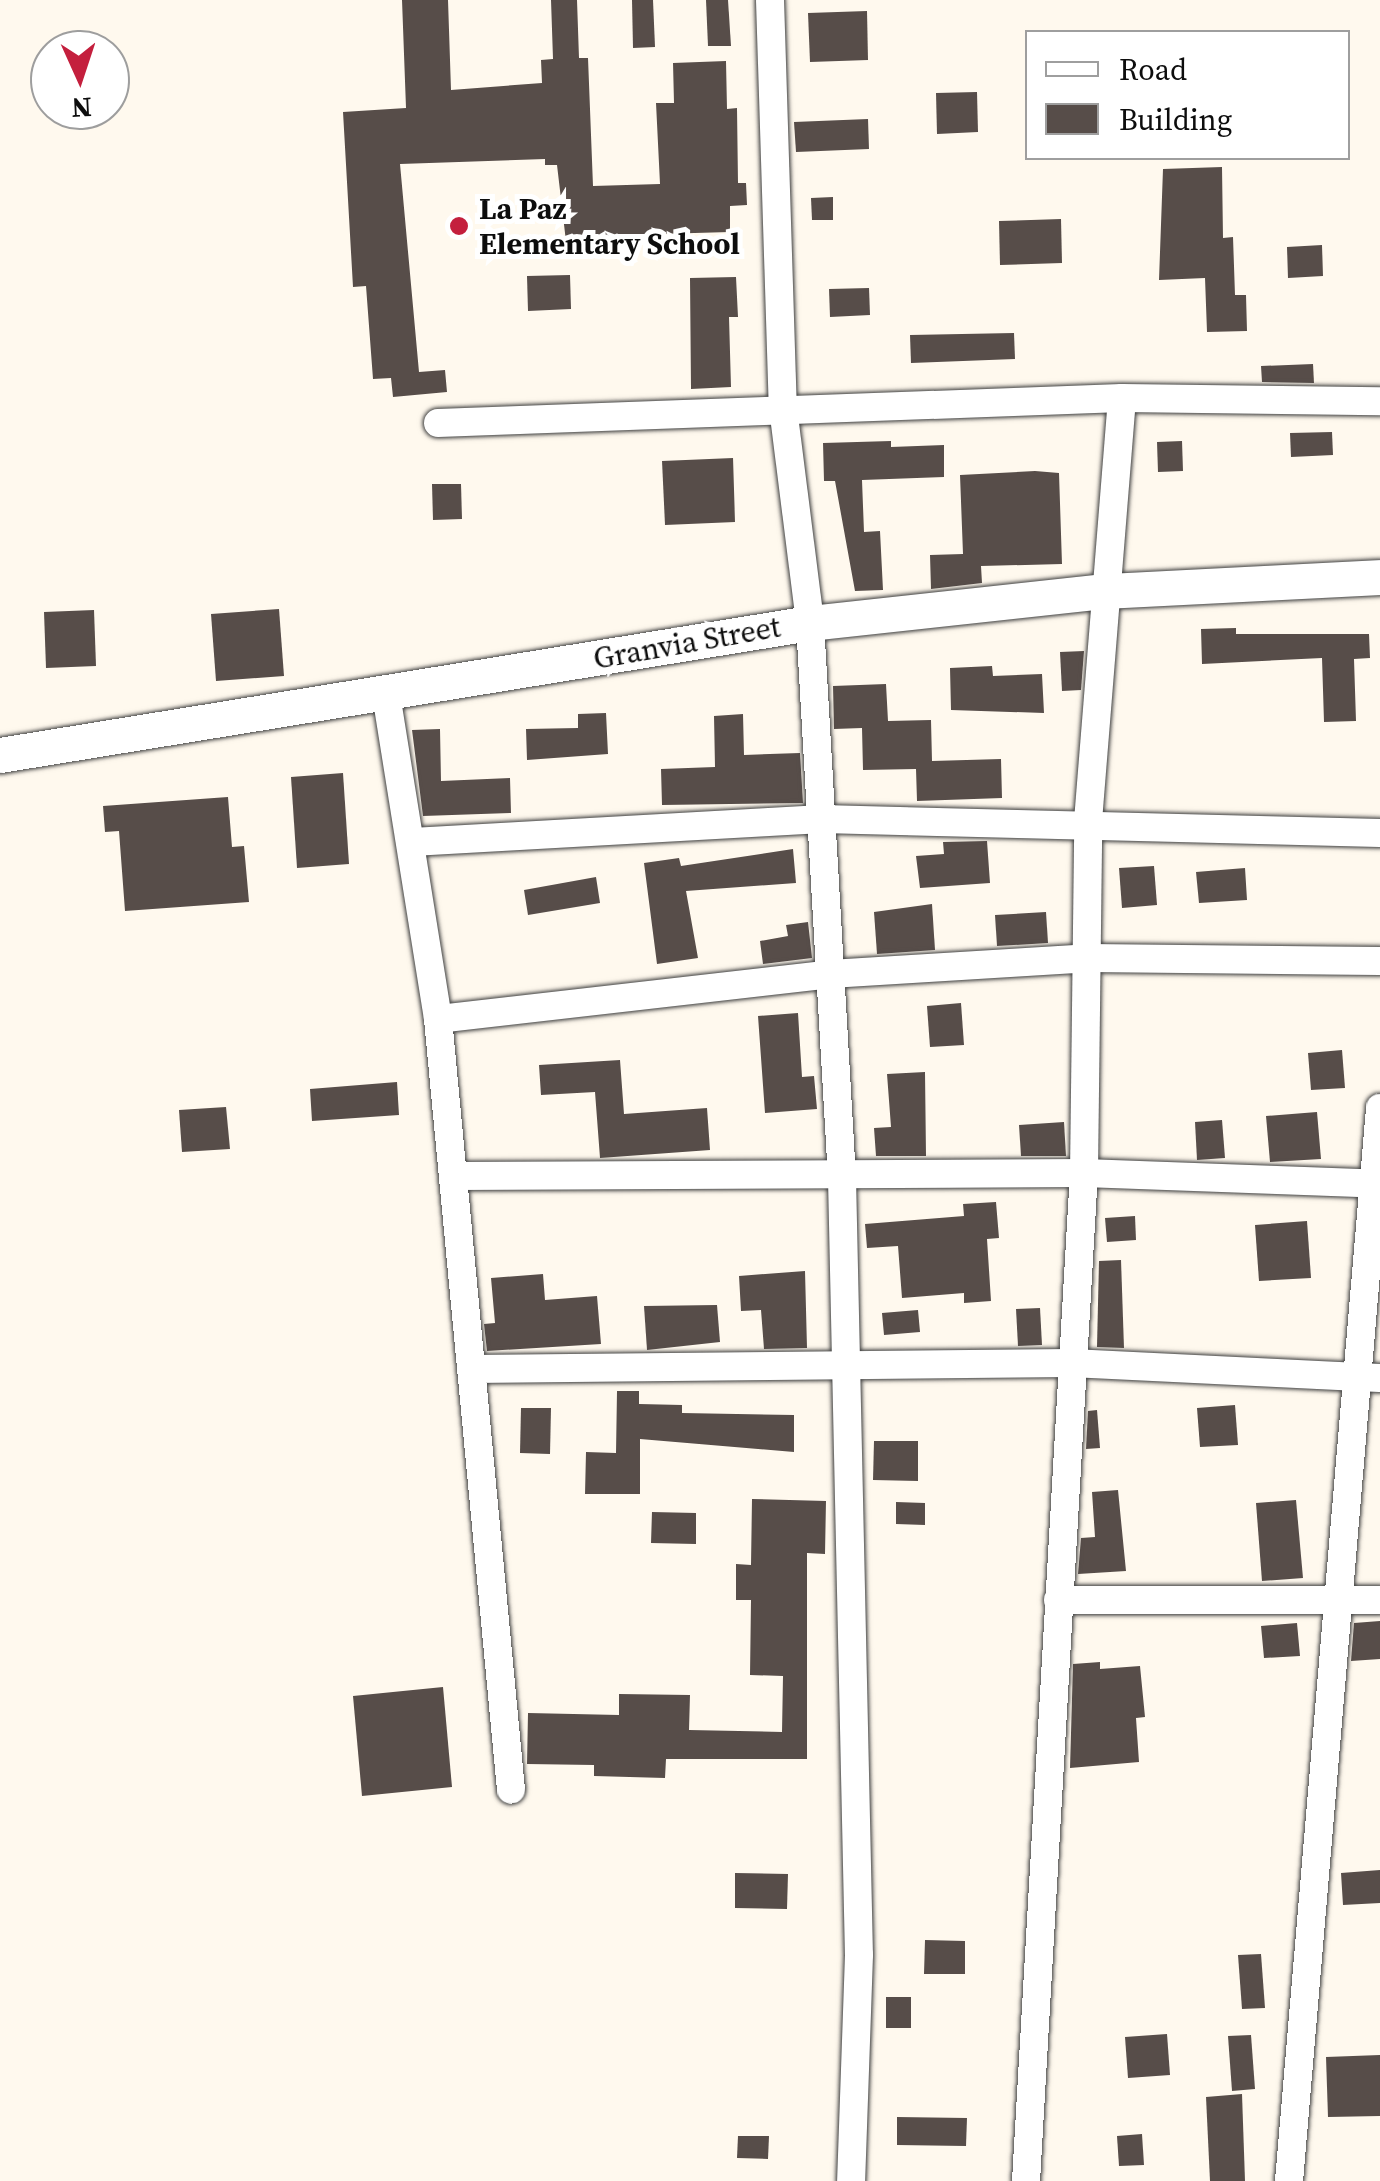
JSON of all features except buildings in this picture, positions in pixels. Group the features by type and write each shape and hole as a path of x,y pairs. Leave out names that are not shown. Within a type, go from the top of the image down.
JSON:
{"street":[{"path":"770,0 783,408 810,623 842,1178 858,1955 852,2181"},
{"path":"1026,2181 1084,1173 1088,821 1122,398"},
{"path":"438,422 1122,398 1380,400"},
{"name":"Granvia Street","path":"0,754 810,623 1106,591 1380,577"},
{"path":"386,694 438,1019 512,1790"},
{"path":"412,842 822,819 1088,821 1380,833"},
{"path":"438,1019 830,974 1088,958 1380,961"},
{"path":"1289,2181 1338,1597 1370,1378 1380,1108"},
{"path":"454,1176 842,1178 1084,1173 1376,1184"},
{"path":"472,1370 1071,1364 1370,1378"},
{"path":"1058,1600 1380,1600"}],"place":[{"name":"La Paz Elementary School","path":"459,226"}]}
